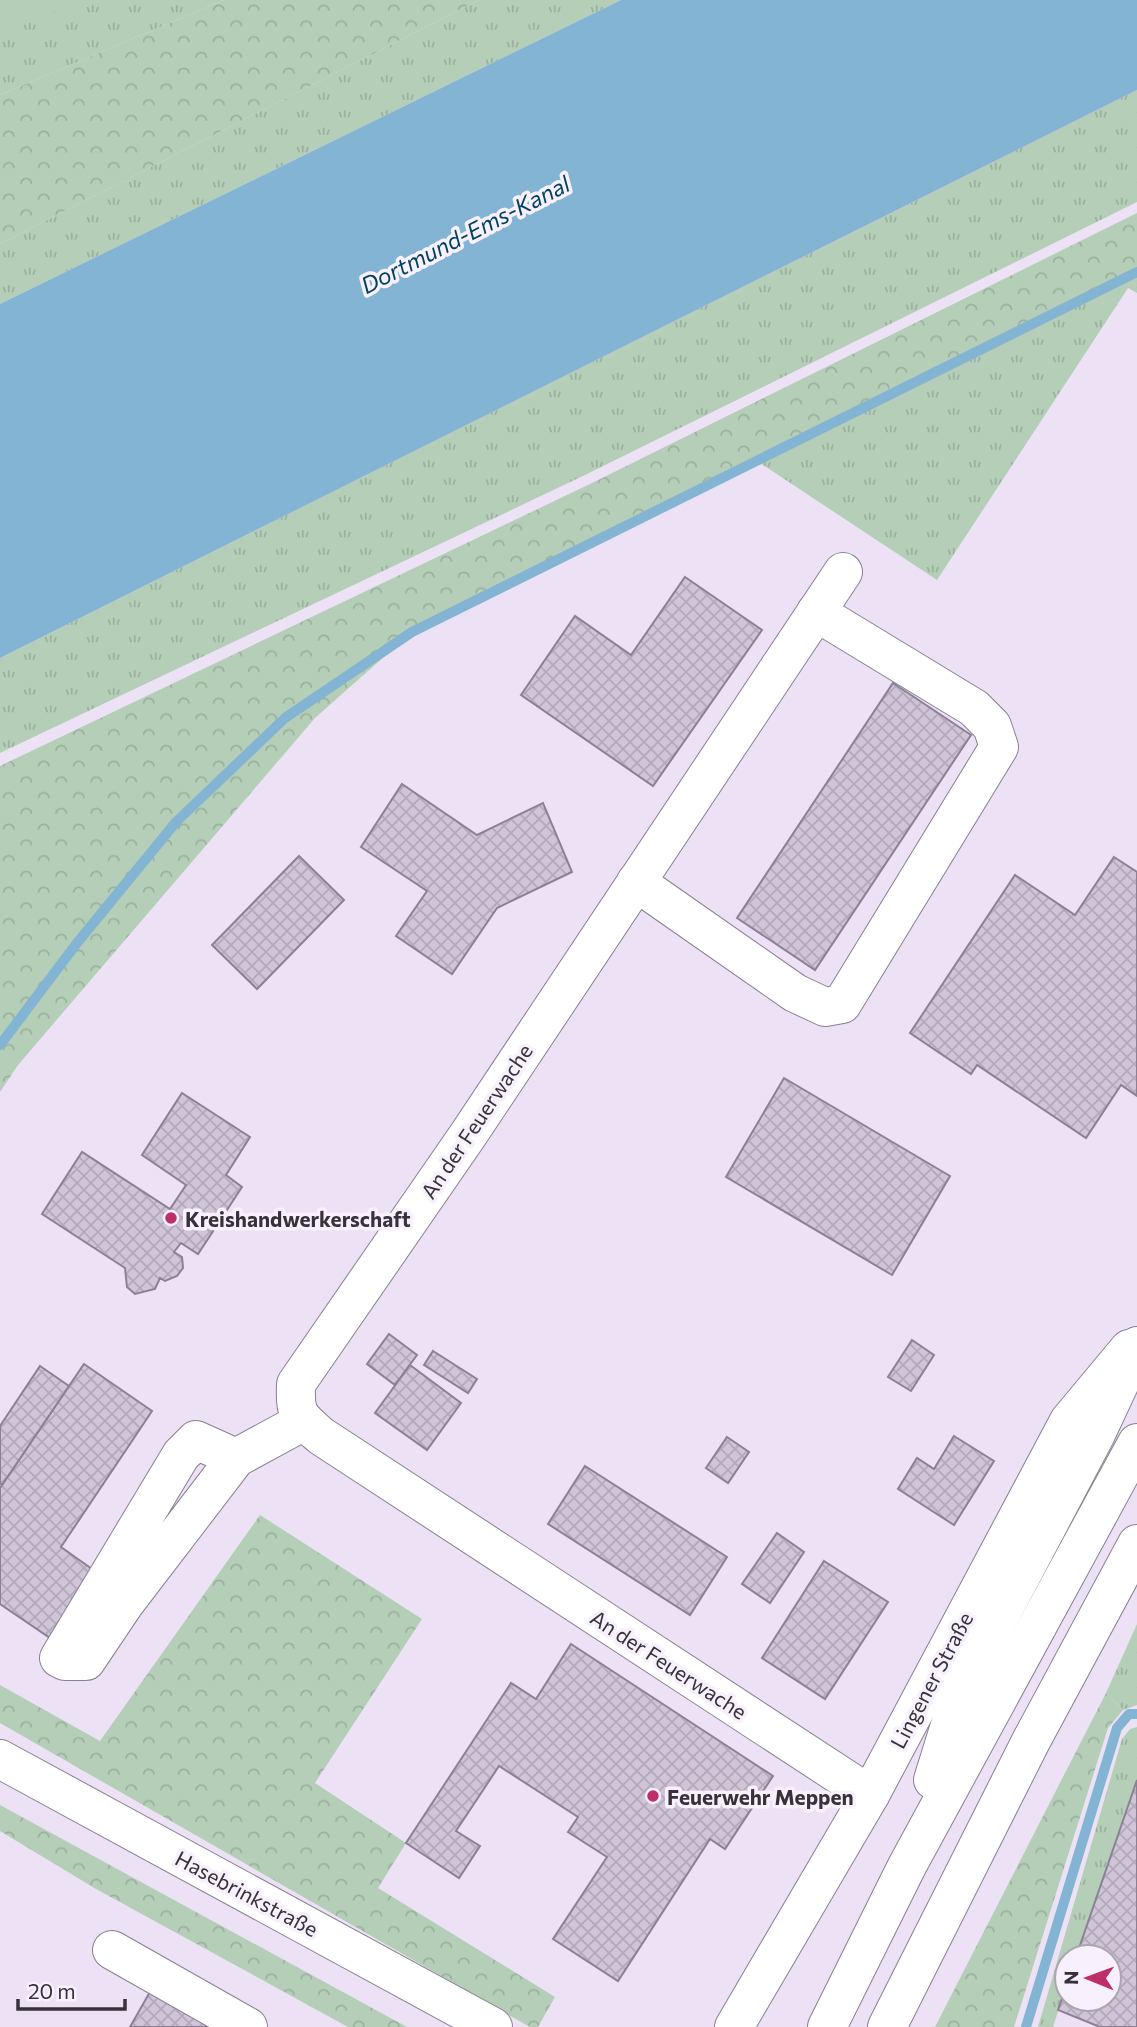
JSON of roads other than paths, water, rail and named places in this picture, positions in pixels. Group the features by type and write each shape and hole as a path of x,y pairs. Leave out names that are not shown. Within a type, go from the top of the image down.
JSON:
{"main road":[{"name":"An der Feuerwache","path":"843,572 468,1135 296,1384 295,1408 304,1421 321,1436 870,1796"},
{"path":"636,882 795,993 825,1007 842,1004 999,747 992,726 974,708 816,612"},
{"name":"Lingener Straße","path":"734,2027 870,1796 1069,1421 1137,1339"},
{"path":"907,1866 961,1690 1095,1436 1137,1346"},
{"path":"236,1458 196,1440 181,1455 59,1658 65,1661 86,1661 125,1603 236,1458 304,1421"},
{"path":"827,2027 907,1866 1137,1443"},
{"path":"887,2027 1031,1741 1137,1544"},
{"name":"Hasebrinkstraße","path":"0,1759 490,2026"},
{"path":"112,1951 248,2027"},
{"path":"896,2027 907,1985"}],"water":[{"name":"Dortmund-Ems-Kanal","path":"621,0 1137,0 1137,90 0,658 0,304"}],"waterway":[{"path":"0,1045 77,943 176,822 285,718 412,632 1137,272"},
{"path":"1026,2027 1117,1728 1129,1714 1137,1714"}],"place":[{"name":"Kreishandwerkerschaft","path":"171,1218"},
{"name":"Feuerwehr Meppen","path":"653,1796"}]}
